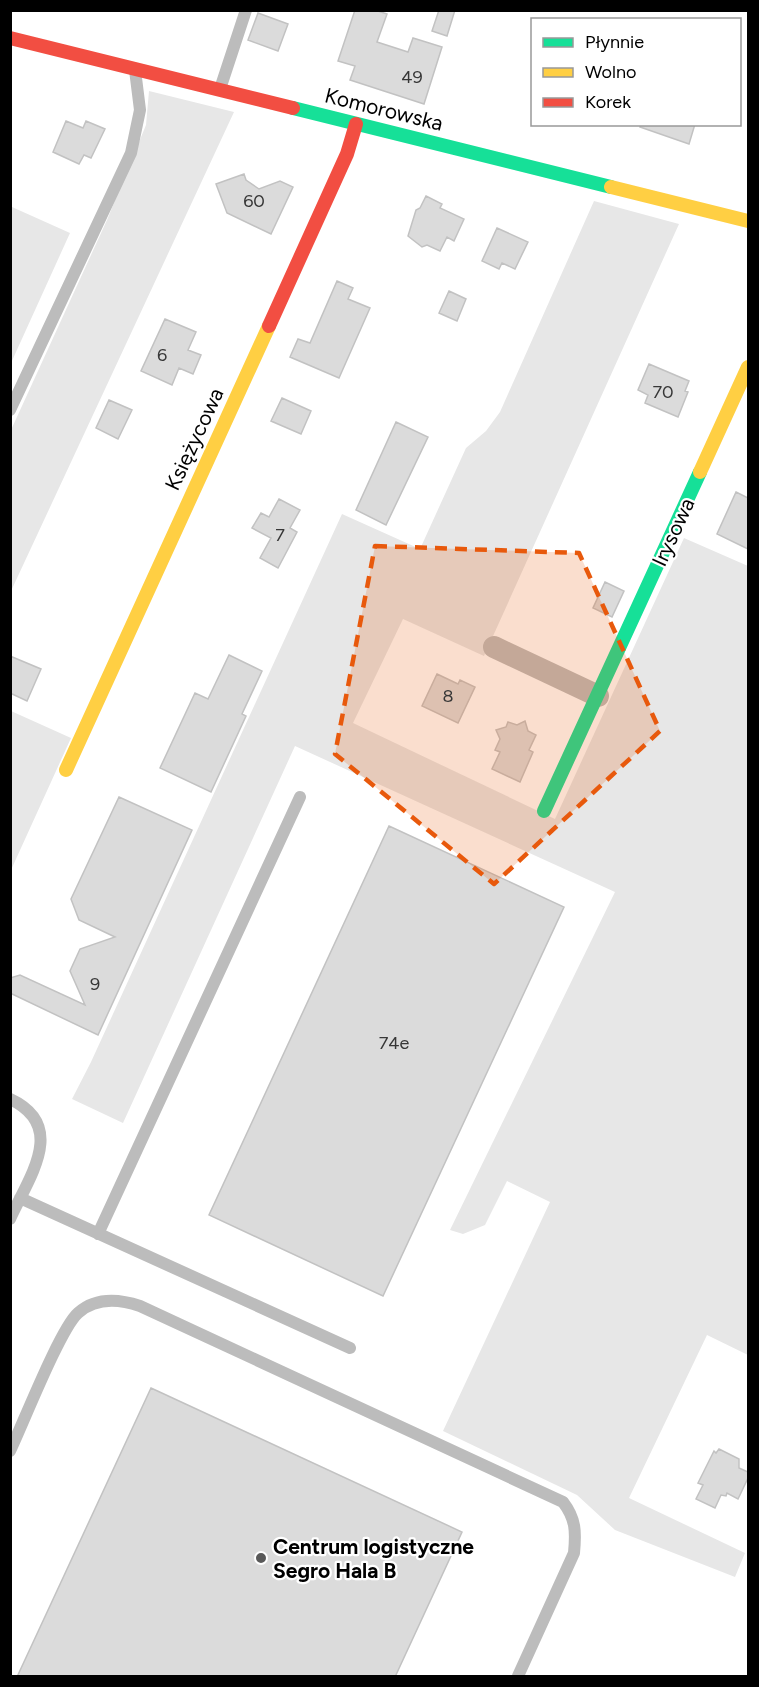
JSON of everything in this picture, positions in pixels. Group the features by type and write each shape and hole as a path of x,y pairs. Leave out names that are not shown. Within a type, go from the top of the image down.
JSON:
{"street":[{"name":"Komorowska","path":"10,38 748,221"},
{"name":"Księżycowa","path":"66,770 342,165 356,124"},
{"name":"Irysowa","path":"544,811 748,367"},
{"path":"494,647 598,696"}],"lane":[{"path":"219,90 246,10"},
{"path":"10,410 131,153 140,110 135,69"},
{"path":"98,1234 300,797"},
{"path":"10,1099 27,1108 34,1116 41,1128 43,1139 10,1219"},
{"path":"20,1198 350,1348"},
{"path":"10,1451 64,1335 78,1313 108,1300 122,1300 140,1306 563,1502 572,1513 576,1530 574,1553 518,1677"}],"highlighted area":[{"path":"375,546 579,553 660,731 494,884 335,754"}],"shaded area":[{"path":"149,91 234,112 11,591 11,430 107,220 146,125"},
{"path":"594,201 679,224 484,656 403,619 353,723 555,819 684,538 748,566 748,1355 707,1335 629,1498 745,1553 735,1577 615,1530 577,1495 443,1431 550,1202 507,1181 485,1225 463,1234 450,1230 615,892 295,746 123,1123 72,1099 342,514 420,549 466,448 486,431 500,412"},
{"path":"12,207 70,233 11,363 10,211"},
{"path":"11,711 71,738 11,870"}],"building":[{"path":"355,10 375,10 387,14 377,42 408,52 413,38 442,47 424,104 350,80 355,66 338,61"},
{"path":"439,10 455,10 447,36 432,31"},
{"path":"258,13 288,24 278,51 248,40"},
{"path":"66,121 83,128 86,121 105,129 91,158 84,155 79,164 53,152"},
{"path":"640,126 694,126 689,144"},
{"path":"244,174 246,180 259,189 280,181 293,187 271,234 227,213 216,184"},
{"path":"426,196 442,204 440,208 464,219 454,241 447,237 440,251 427,245 422,247 408,236 416,210 420,208"},
{"path":"497,228 528,242 515,269 502,263 499,269 482,261"},
{"path":"337,281 353,288 348,299 370,308 339,378 290,357 298,339 310,343"},
{"path":"449,291 466,299 457,321 439,313"},
{"path":"165,319 196,332 188,350 201,355 193,374 179,368 172,385 141,371"},
{"path":"649,364 689,381 685,391 688,392 678,417 645,403 648,395 638,390"},
{"path":"282,398 311,411 301,434 271,421"},
{"path":"109,400 132,410 118,439 96,428"},
{"path":"396,422 428,437 386,525 356,510"},
{"path":"736,492 748,498 748,549 717,534"},
{"path":"279,499 300,510 290,528 297,532 278,568 260,558 271,538 252,528 261,513 269,517"},
{"path":"605,582 624,591 612,617 593,608"},
{"path":"229,655 262,671 242,714 246,716 211,792 160,768 195,693 208,699"},
{"path":"10,656 41,669 27,701 10,693"},
{"path":"437,674 458,684 460,680 475,687 458,723 422,706"},
{"path":"525,721 528,731 536,735 529,750 533,752 520,782 492,769 500,752 495,750 500,739 496,730 506,727 508,722 517,725"},
{"path":"119,797 192,830 98,1035 10,993 10,978 20,975 85,1005 70,971 80,949 115,937 79,920 71,899"},
{"path":"389,826 564,907 383,1296 209,1215"},
{"name":"Centrum logistyczne Segro Hala B","path":"151,1388 462,1532 395,1677 17,1677"},
{"path":"719,1449 739,1459 739,1468 748,1472 748,1478 738,1499 727,1493 726,1496 721,1495 715,1508 696,1499 703,1485 698,1483 714,1451 716,1453"}],"traffic: fast":[{"path":"293,108 611,187"},
{"path":"544,811 700,472"}],"traffic: slow":[{"path":"611,187 748,221"},
{"path":"66,770 269,326"},
{"path":"700,472 748,367"}],"traffic: jam":[{"path":"10,38 293,108"},
{"path":"269,326 347,154 356,124"}],"place":[{"name":"Centrum logistyczne Segro Hala B","path":"261,1558"}]}
